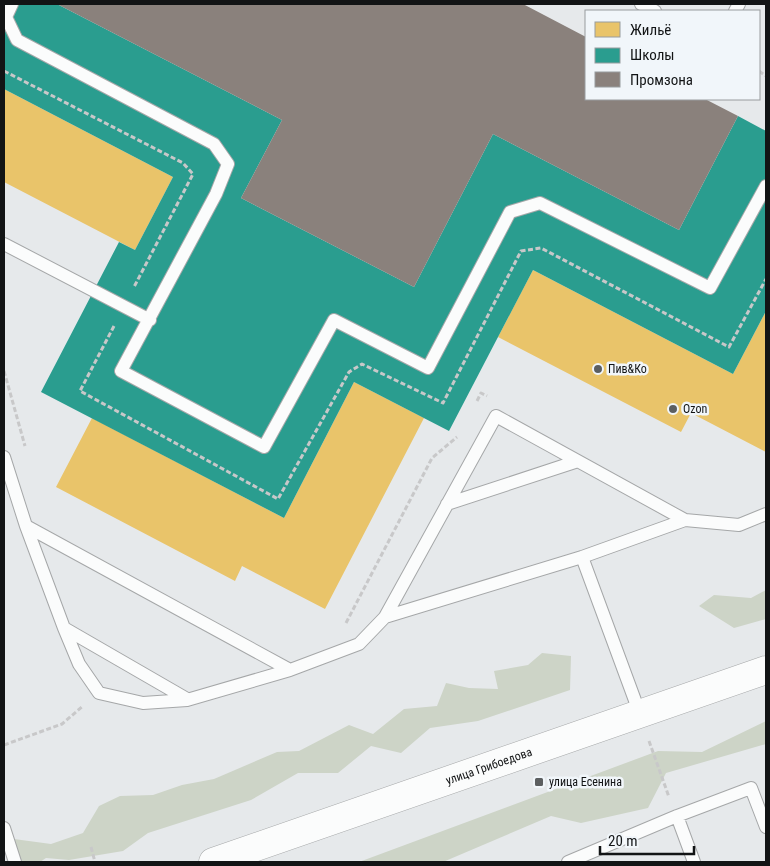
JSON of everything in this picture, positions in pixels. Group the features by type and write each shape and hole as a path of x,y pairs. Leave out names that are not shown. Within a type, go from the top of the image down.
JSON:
{"main road":[{"name":"улица Грибоедова","path":"213,862 766,670"}],"lane":[{"path":"12,4 6,17 17,40 214,144 228,164 216,194 121,371 264,447 334,320 428,368 510,212 540,202 710,288 766,186"},
{"path":"641,4 653,10"},
{"path":"4,244 150,320"},
{"path":"4,457 26,526 79,664 99,693 143,702 188,700 290,670 359,644 385,617 496,416 685,520 740,525 766,514"},
{"path":"447,504 578,461"},
{"path":"385,617 582,557 685,520"},
{"path":"26,526 290,670"},
{"path":"582,557 640,714"},
{"path":"64,628 188,700"},
{"path":"568,862 677,816 751,788 766,827"},
{"path":"677,816 694,862"},
{"path":"4,828 15,862"}],"path":[{"path":"4,371 25,447"},
{"path":"473,409 481,393 490,397"},
{"path":"344,628 432,458 460,434"},
{"path":"4,746 62,724 99,693"},
{"path":"640,714 670,799"},
{"path":"91,847 95,862"}],"shaded area":[{"path":"766,590 766,619 734,628 699,606 714,595 751,598"},
{"path":"542,653 571,656 570,690 478,721 430,728 401,753 371,746 338,773 298,773 251,800 148,833 123,851 69,860 46,858 40,862 17,862 14,839 51,844 83,833 99,806 120,796 153,795 182,785 214,779 277,752 299,751 349,725 373,734 404,709 437,706 446,683 469,688 498,689 494,671 528,665"},
{"path":"766,721 766,744 666,773 648,808 581,823 551,816 443,862 359,862 658,751 702,752"}],"building: Жильё":[{"path":"4,89 173,177 135,250 4,182"},
{"path":"533,270 733,374 766,311 766,452 691,413 681,432 498,337"},
{"path":"354,382 424,418 325,609 242,566 235,581 56,487 92,418 284,518"}],"building: Школы":[{"path":"4,4 57,4 282,120 241,198 414,287 493,134 679,230 738,116 766,131 766,311 733,374 533,270 449,431 354,382 284,518 41,392 119,242 135,250 173,177 4,89"}],"building: Промзона":[{"path":"57,4 523,4 585,36 585,100 707,100 738,116 679,230 493,134 414,287 241,198 282,120"}],"place":[{"name":"Пив&Ко","path":"598,369"},
{"name":"Ozon","path":"673,409"},
{"name":"улица Есенина","path":"539,782"}]}
